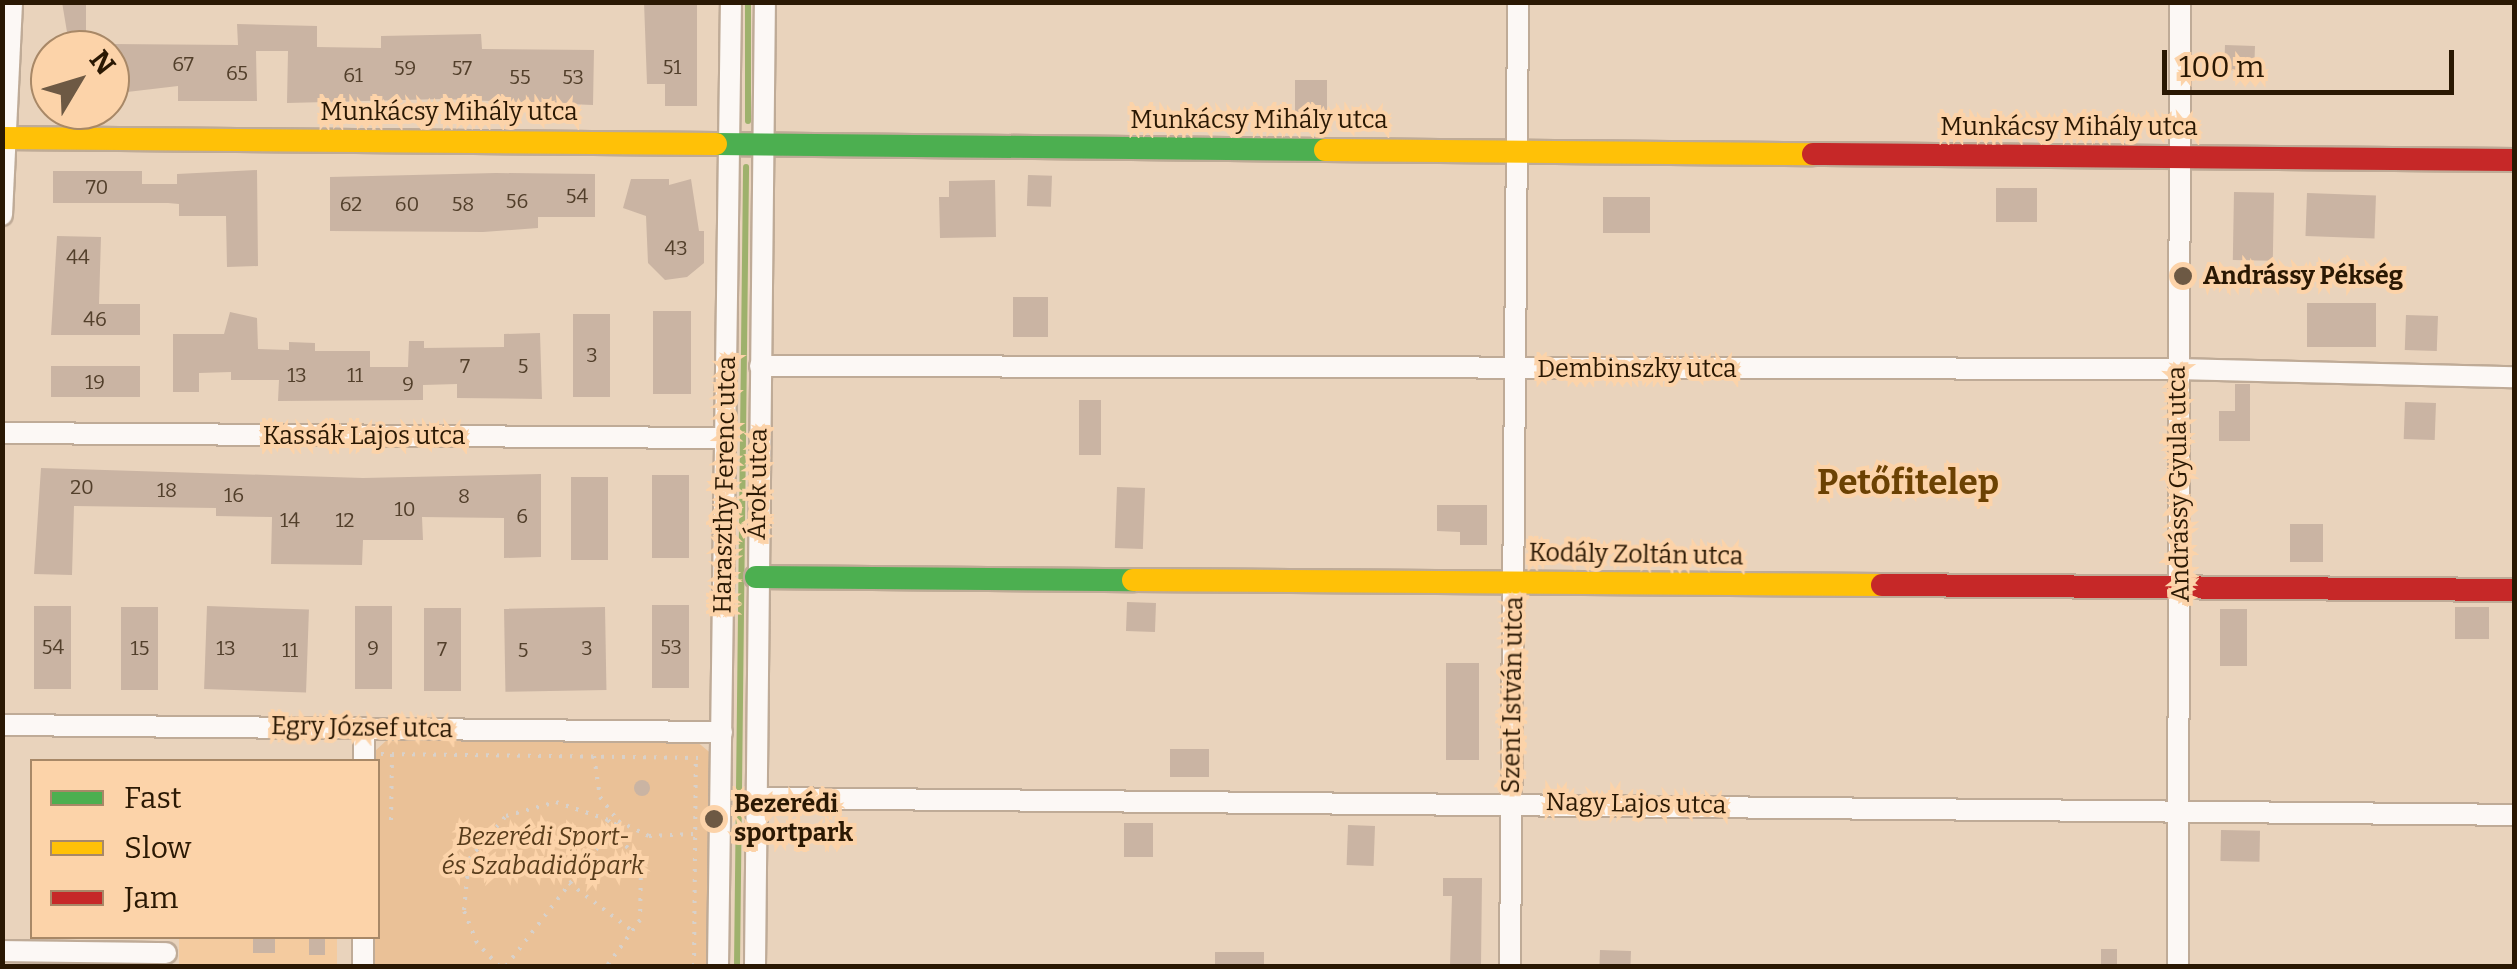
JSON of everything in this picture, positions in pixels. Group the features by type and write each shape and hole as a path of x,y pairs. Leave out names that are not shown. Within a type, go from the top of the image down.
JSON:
{"street":[{"path":"2,214 12,2"},
{"name":"Haraszthy Ferenc utca","path":"718,966 730,2"},
{"name":"Árok utca","path":"755,966 756,577 765,2"},
{"name":"Szent István utca","path":"1510,966 1518,2"},
{"name":"Andrássy Gyula utca","path":"2178,966 2181,591 2176,369 2180,2"},
{"name":"Munkácsy Mihály utca","path":"4,138 730,140 764,144 2514,160"},
{"name":"Dembinszky utca","path":"760,366 2176,369 2514,377"},
{"name":"Kassák Lajos utca","path":"2,433 725,438"},
{"name":"Kodály Zoltán utca","path":"756,577 1515,580 2181,591 2514,590"},
{"name":"Egry József utca","path":"2,725 722,732"},
{"path":"364,728 364,758"},
{"name":"Nagy Lajos utca","path":"758,798 1512,801 2179,814 2514,815"},
{"path":"363,939 363,966"},
{"path":"2,952 166,953"}],"path":[{"path":"390,820 392,728"},
{"path":"694,966 696,732"},
{"path":"364,758 392,754 722,758"},
{"path":"594,756 600,796 643,876 636,932 607,966"},
{"path":"616,823 502,966 477,943 464,910 464,877 480,840 506,816 540,803 574,804 649,836 695,834"},
{"path":"569,883 636,932"}],"shaded area":[{"path":"179,939 337,939 337,966 179,966"}],"green space":[{"name":"Bezerédi Sport- és Szabadidőpark","path":"388,739 696,741 713,755 712,966 373,966 373,939 380,939 380,759 374,759 374,752"}],"building":[{"path":"62,2 86,2 86,30 67,30"},
{"path":"644,2 697,2 697,106 665,106 665,84 647,84"},
{"path":"237,24 317,26 317,47 381,48 381,36 481,34 482,49 594,50 593,105 442,99 287,103 288,51 256,51 257,101 178,101 178,86 130,92 130,44 238,45"},
{"path":"2225,45 2255,46 2254,71 2224,70"},
{"path":"1295,80 1327,80 1327,118 1295,118"},
{"path":"257,170 258,266 227,267 226,216 179,216 179,204 168,203 53,203 53,171 142,171 142,184 177,184 177,174"},
{"path":"595,174 595,217 538,217 538,228 483,232 330,231 330,177"},
{"path":"1028,175 1052,176 1051,207 1027,206"},
{"path":"631,179 669,179 669,185 691,179 699,231 704,231 704,263 687,277 665,280 648,263 646,216 623,208"},
{"path":"995,180 996,237 940,238 939,197 949,197 949,181"},
{"path":"1996,188 2037,188 2037,222 1996,222"},
{"path":"2234,192 2274,193 2273,261 2233,260"},
{"path":"2307,193 2376,195 2374,238 2305,236"},
{"path":"1603,197 1650,197 1650,233 1603,233"},
{"path":"57,236 101,237 99,304 140,304 140,335 51,335"},
{"path":"1013,297 1048,297 1048,337 1013,337"},
{"path":"2307,303 2376,303 2376,347 2307,347"},
{"path":"653,311 691,311 691,394 653,394"},
{"path":"230,312 257,318 258,349 289,350 289,342 315,343 315,351 370,351 370,367 408,367 409,341 424,341 424,348 504,347 504,334 540,333 542,399 457,398 457,384 423,385 423,400 278,401 279,380 231,380 231,372 199,373 199,392 173,392 173,334 224,334"},
{"path":"573,314 610,314 610,397 573,397"},
{"path":"2406,315 2438,316 2437,351 2405,350"},
{"path":"51,366 140,366 140,397 51,397"},
{"path":"2235,384 2250,384 2250,441 2219,441 2219,411 2235,411"},
{"path":"1079,400 1101,400 1101,455 1079,455"},
{"path":"2405,402 2436,403 2435,440 2404,439"},
{"path":"41,468 363,478 541,474 541,557 504,558 504,518 422,517 423,540 363,540 362,565 271,564 272,517 216,516 216,508 74,506 72,575 34,574"},
{"path":"652,475 689,475 689,558 652,558"},
{"path":"571,477 608,477 608,560 571,560"},
{"path":"1117,487 1145,488 1143,549 1115,548"},
{"path":"1437,505 1487,505 1487,545 1460,545 1460,532 1437,531"},
{"path":"2290,524 2323,524 2323,562 2290,562"},
{"path":"1127,602 1156,603 1155,632 1126,631"},
{"path":"652,605 689,605 689,688 652,688"},
{"path":"34,606 71,606 71,689 34,689"},
{"path":"207,606 309,610 306,693 204,689"},
{"path":"355,606 392,606 392,689 355,689"},
{"path":"121,607 158,607 158,690 121,690"},
{"path":"605,607 606,690 505,692 504,609"},
{"path":"2455,607 2489,607 2489,639 2455,639"},
{"path":"424,608 461,608 461,691 424,691"},
{"path":"2220,609 2247,609 2247,666 2220,666"},
{"path":"1446,663 1479,663 1479,760 1446,760"},
{"path":"1170,749 1209,749 1209,777 1170,777"},
{"path":"642,780 650,788 642,796 634,788"},
{"path":"1124,823 1153,823 1153,857 1124,857"},
{"path":"1348,825 1375,826 1374,866 1347,865"},
{"path":"2221,830 2260,831 2259,862 2220,861"},
{"path":"1443,878 1482,878 1481,966 1450,966 1452,896 1443,896"},
{"path":"253,939 275,939 275,953 253,953"},
{"path":"309,939 325,939 325,955 309,955"},
{"path":"2101,949 2117,949 2117,966 2101,966"},
{"path":"1600,950 1631,951 1630,966 1599,966"},
{"path":"1215,952 1264,952 1264,966 1215,966"}],"waterway":[{"path":"748,2 748,121"},
{"path":"737,966 746,167"}],"traffic: fast":[{"path":"716,144 1325,150"},
{"path":"756,577 1133,580"}],"traffic: slow":[{"path":"2,138 716,144"},
{"path":"1325,150 1813,154"},
{"path":"1133,580 1882,585"}],"traffic: jam":[{"path":"1813,154 2514,160"},
{"path":"1882,585 2514,590"}],"place":[{"name":"Andrássy Pékség","path":"2183,276"},
{"name":"Bezerédi sportpark","path":"714,819"}],"district":[{"name":"Petőfitelep","path":"1908,482"}]}
